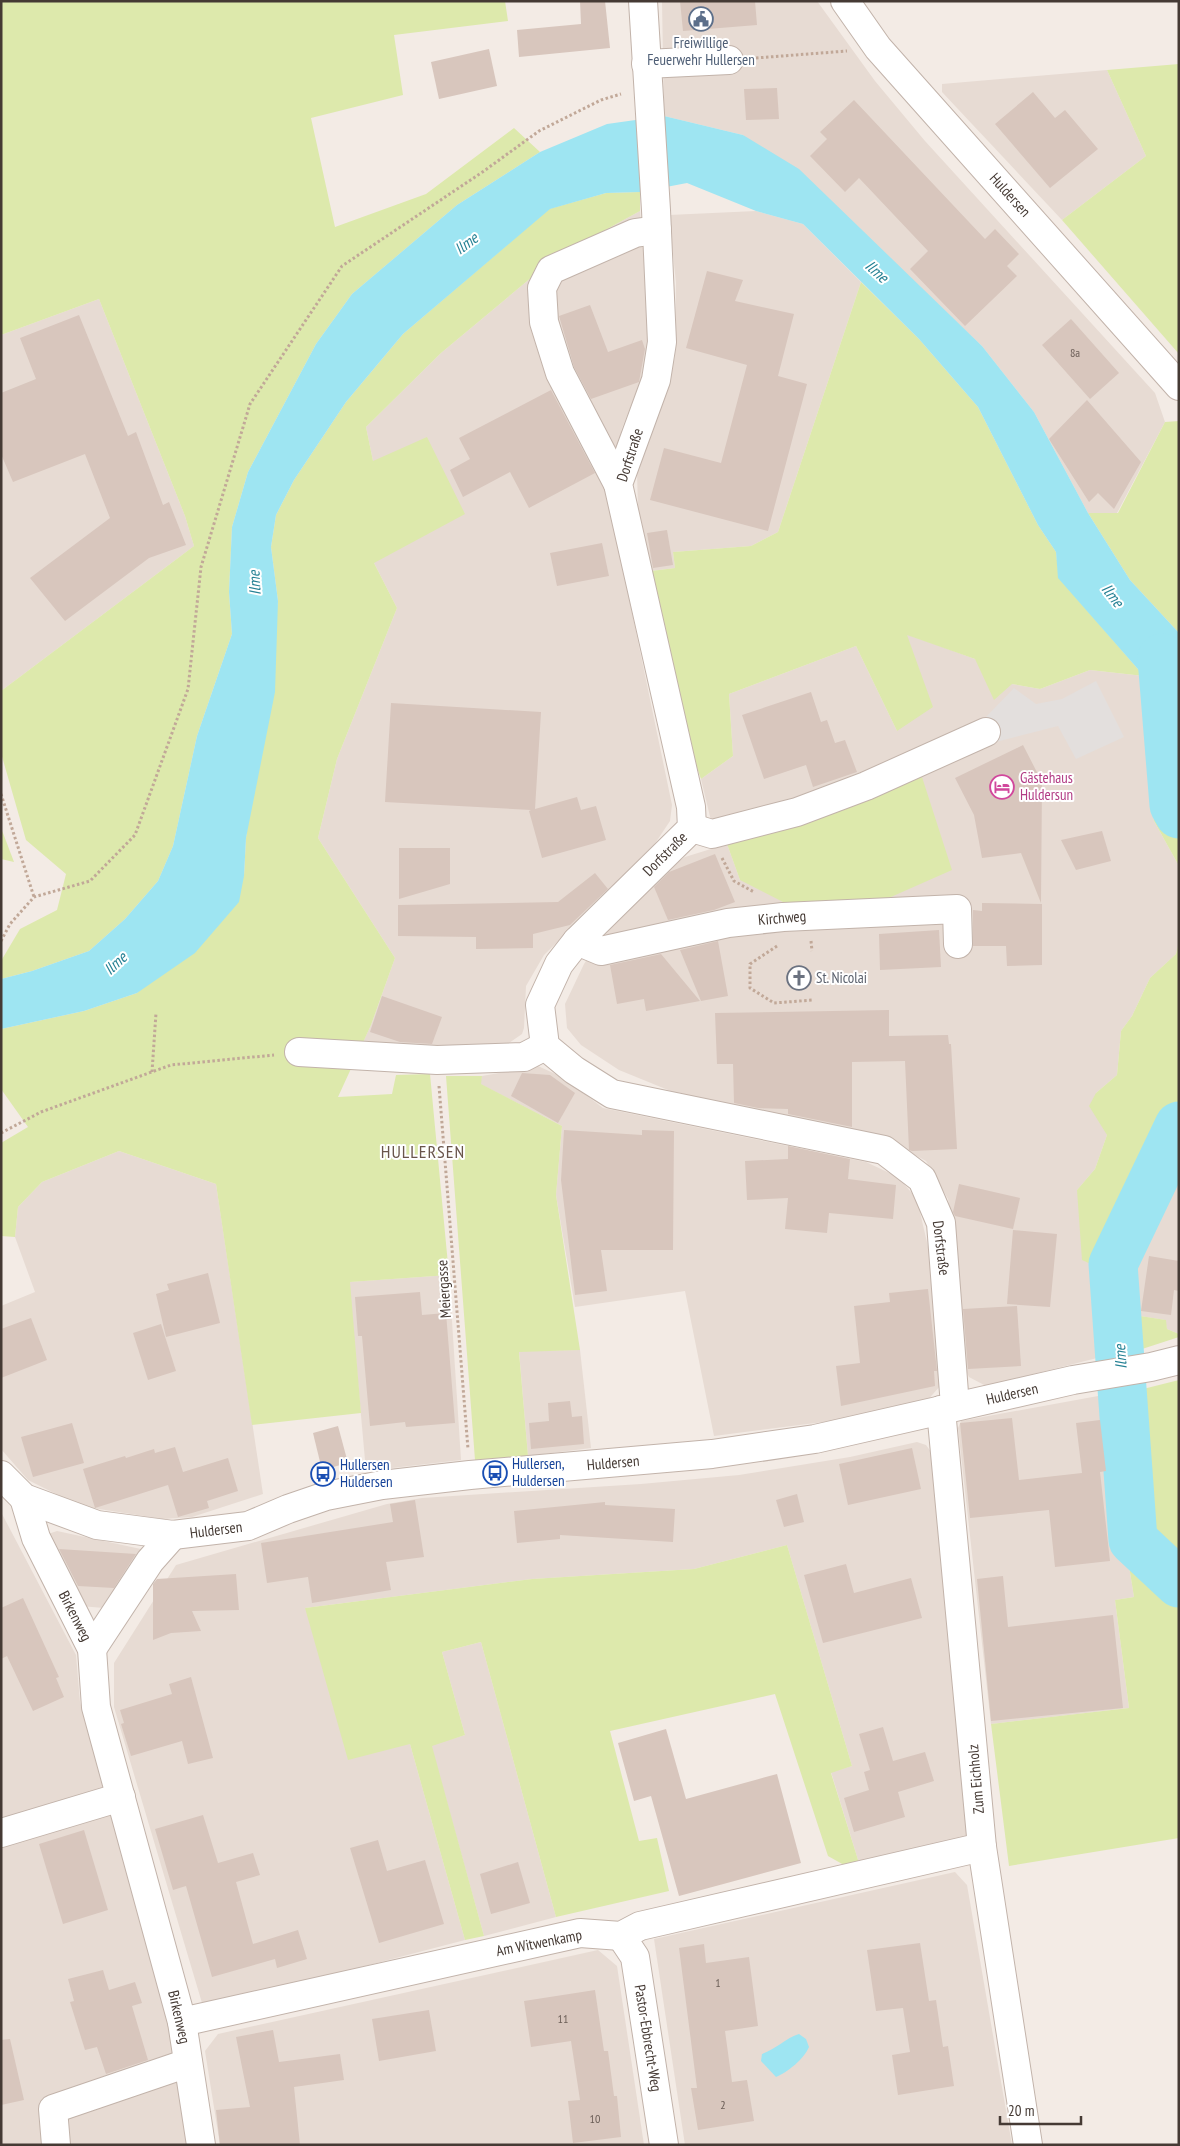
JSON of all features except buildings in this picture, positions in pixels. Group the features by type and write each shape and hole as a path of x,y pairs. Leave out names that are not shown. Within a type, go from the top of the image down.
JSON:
{"street":[{"name":"Dorfstraße","path":"643,1 657,220 662,342 656,380 618,484 690,807 692,828 577,940 559,964 540,1005 545,1046 574,1070 612,1094 884,1150 922,1179 941,1223 948,1408"},
{"name":"Huldersen","path":"845,1 878,48 1179,386"},
{"path":"648,83 729,60"},
{"path":"618,484 560,373 544,322 542,288 551,270 635,233 657,220"},
{"path":"692,828 712,834 797,812 866,786 986,732"},
{"name":"Kirchweg","path":"577,940 601,951 728,923 783,917 957,909 958,944"},
{"path":"299,1052 437,1060 524,1057 545,1046"},
{"name":"Huldersen","path":"1,1475 24,1498 97,1525 173,1535 248,1526 288,1509 326,1496 382,1485 470,1475 712,1454 815,1439 1073,1380 1151,1367 1179,1360"},
{"name":"Zum Eichholz","path":"948,1408 982,1847 1028,2145"},
{"name":"Birkenweg","path":"24,1498 36,1538 92,1649 96,1707 182,2022 201,2145"},
{"path":"92,1649 150,1561 173,1535"},
{"path":"1,1833 121,1797"},
{"name":"Am Witwenkamp","path":"182,2022 580,1933 621,1936 640,1926 982,1847"},
{"name":"Pastor-Ebbrecht-Weg","path":"621,1936 635,1957 664,2145"},
{"name":"Birkenweg","path":"56,2145 53,2108 188,2063"}],"path":[{"path":"729,60 878,48"},
{"path":"1,941 10,924 34,897 90,881 135,835 188,689 201,567 250,404 342,266 484,171 539,131 601,100 648,83"},
{"path":"1,794 34,897"},
{"path":"728,872 734,881"},
{"path":"803,940 811,940"},
{"path":"785,943 776,946 750,964 750,988 774,1002 813,1000"},
{"path":"152,1072 156,1013"},
{"path":"1,1133 40,1112 171,1065 299,1052"},
{"name":"Meiergasse","path":"440,1102 470,1475"}],"shaded area":[{"path":"662,1 817,1 875,81 925,141 1155,393 1165,422 1117,513 1088,513 1034,412 982,346 914,282 743,135 664,116"},
{"path":"1107,70 1146,156 1062,220 942,92 942,84"},
{"path":"640,211 650,335 646,368 622,428 610,484 619,550 672,805 670,821 648,854 544,955 526,986 522,1034 509,1043 443,1049 363,1042 395,958 318,838 337,759 397,608 374,563 373,461 366,427 441,353 556,257"},
{"path":"756,211 803,224 861,282 778,532 751,546 673,552 675,568 651,571 638,508 637,472 675,357 676,283 669,215"},
{"path":"99,299 185,516 194,546 1,691 1,335"},
{"path":"907,634 975,659 1012,684 1040,689 1090,670 1144,676 1154,821 1179,866 1179,942 1176,954 1150,978 1132,1016 1121,1031 1117,1075 1096,1093 1107,1135 1095,1169 1077,1190 1106,1271 1099,1315 1101,1357 986,1386 969,1377 963,1364 955,1238 948,1199 926,1161 902,1148 674,1100 673,1092 619,1070 581,1045 567,1028 565,1004 584,964 600,940 664,872 685,857 727,844 740,880 922,778 908,763 712,825 701,779 733,756 729,694 856,646 897,731"},
{"path":"1096,681 1124,737 1076,759 1058,726 992,743 984,719 1014,688 1036,704 1062,699"},
{"path":"538,1066 562,1077 603,1108 866,1162 898,1177 917,1199 931,1260 941,1385 925,1403 831,1421 714,1436 685,1291 575,1307 556,1195 562,1126 480,1084 482,1076"},
{"path":"119,1151 216,1184 263,1494 192,1517 163,1519 80,1506 28,1480 1,1449 1,1306 35,1292 15,1237 18,1207 42,1182"},
{"path":"1179,1157 1179,1334 1167,1329 1165,1320 1134,1315 1128,1298 1134,1264"},
{"path":"449,1275 461,1460 366,1471 349,1282"},
{"path":"580,1350 591,1448 528,1456 519,1351"},
{"path":"1109,1394 1115,1480 1134,1597 1115,1600 1129,1708 991,1724 958,1428 961,1421"},
{"path":"917,1442 926,1445 934,1456 970,1834 954,1847 859,1863 831,1772 852,1766 787,1545 694,1569 532,1579 305,1608 410,1744 465,1940 212,2006 202,2003 114,1707 114,1663 176,1565 387,1504 422,1498 641,1484 739,1475 850,1457"},
{"path":"1,1512 76,1655 80,1702 167,2012 187,2145 1,2145"},
{"path":"57,1531 141,1549 104,1608 80,1606 48,1534"},
{"path":"481,1642 556,1917 484,1936 431,1745 465,1735 442,1652"},
{"path":"955,1872 967,1885 1012,2145 685,2145 654,1939"},
{"path":"598,1950 617,1966 644,2145 220,2145 205,2051 218,2034"}],"green space":[{"path":"1,1 505,1 508,21 394,35 403,95 311,118 335,227 426,194 514,128 540,152 457,205 352,294 316,344 248,472 232,527 229,592 232,634 197,736 173,846 158,881 125,919 89,951 32,971 1,979 1,961 20,929 57,910 66,874 26,840 1,753 1,691 194,546 185,516 99,299 1,335"},
{"path":"1179,64 1179,354 1062,220 1146,156 1107,70"},
{"path":"640,192 640,211 556,257 441,353 366,427 373,461 427,437 465,514 374,563 397,608 337,759 318,838 395,958 371,1025 338,1097 392,1094 396,1075 430,1074 449,1275 350,1282 361,1413 252,1425 216,1184 119,1151 42,1182 18,1207 15,1237 1,1236 1,1143 28,1127 1,1089 1,1029 84,1011 137,993 244,876 246,838 278,601 271,547 276,515 294,480 346,402 403,334 549,209 606,193"},
{"path":"861,282 919,339 978,407 1038,525 1056,552 1059,578 1144,676 1090,670 1040,689 1012,684 994,700 975,659 907,635 933,707 897,731 856,646 729,694 733,756 701,779 689,745 651,571 675,568 673,552 751,546 778,532"},
{"path":"1179,421 1179,633 1130,580 1088,513 1118,513 1165,422"},
{"path":"1144,676 1179,706 1179,866 1154,821"},
{"path":"922,777 952,870 866,908 791,906 740,880 727,844 799,825"},
{"path":"1,829 3,833 14,862 1,859"},
{"path":"1179,942 1179,1157 1134,1264 1128,1298 1134,1315 1166,1320 1167,1329 1179,1334 1179,1337 1139,1350 1101,1357 1099,1315 1106,1271 1082,1260 1077,1190 1095,1169 1107,1135 1089,1106 1096,1093 1117,1075 1121,1031 1132,1016 1150,978 1176,954"},
{"path":"446,1076 482,1076 481,1084 562,1126 556,1195 580,1350 519,1352 528,1456 475,1460"},
{"path":"1179,1380 1179,1838 1009,1866 991,1724 1129,1708 1115,1600 1134,1597 1115,1480 1109,1394 1135,1391"},
{"path":"787,1545 852,1766 831,1773 859,1863 844,1865 828,1856 775,1694 610,1731 639,1841 657,1838 669,1891 556,1917 481,1642 442,1652 465,1735 432,1746 484,1936 465,1940 410,1744 348,1760 305,1608 532,1579 694,1569"}],"water":[{"path":"664,116 743,135 799,169 982,346 1034,412 1088,513 1130,580 1179,633 1179,706 1144,676 1058,578 1056,552 1038,525 978,407 919,339 803,224 756,211 687,183 640,192 606,193 550,209 403,334 346,402 294,480 276,515 271,547 278,601 275,692 246,838 244,876 239,902 195,953 137,993 84,1011 1,1029 1,979 32,971 89,951 125,919 158,881 173,846 197,736 232,634 229,592 232,527 248,472 316,344 352,294 457,205 540,152 607,124"},
{"path":"799,2034 806,2039 809,2047 807,2052 795,2065 776,2077 761,2061 762,2054"}],"waterway":[{"name":"Ilme","path":"1162,658 1174,805 1179,814"},
{"name":"Ilme","path":"1179,1126 1113,1264 1133,1540 1179,1583"}],"place":[{"name":"Freiwillige Feuerwehr Hullersen","path":"701,19"},
{"name":"Gästehaus Huldersun","path":"1002,787"},
{"name":"St. Nicolai","path":"799,978"},
{"name":"Hullersen, Huldersen","path":"495,1473"},
{"name":"Hullersen Huldersen","path":"323,1474"}],"district":[{"name":"HULLERSEN","path":"423,1152"}]}
